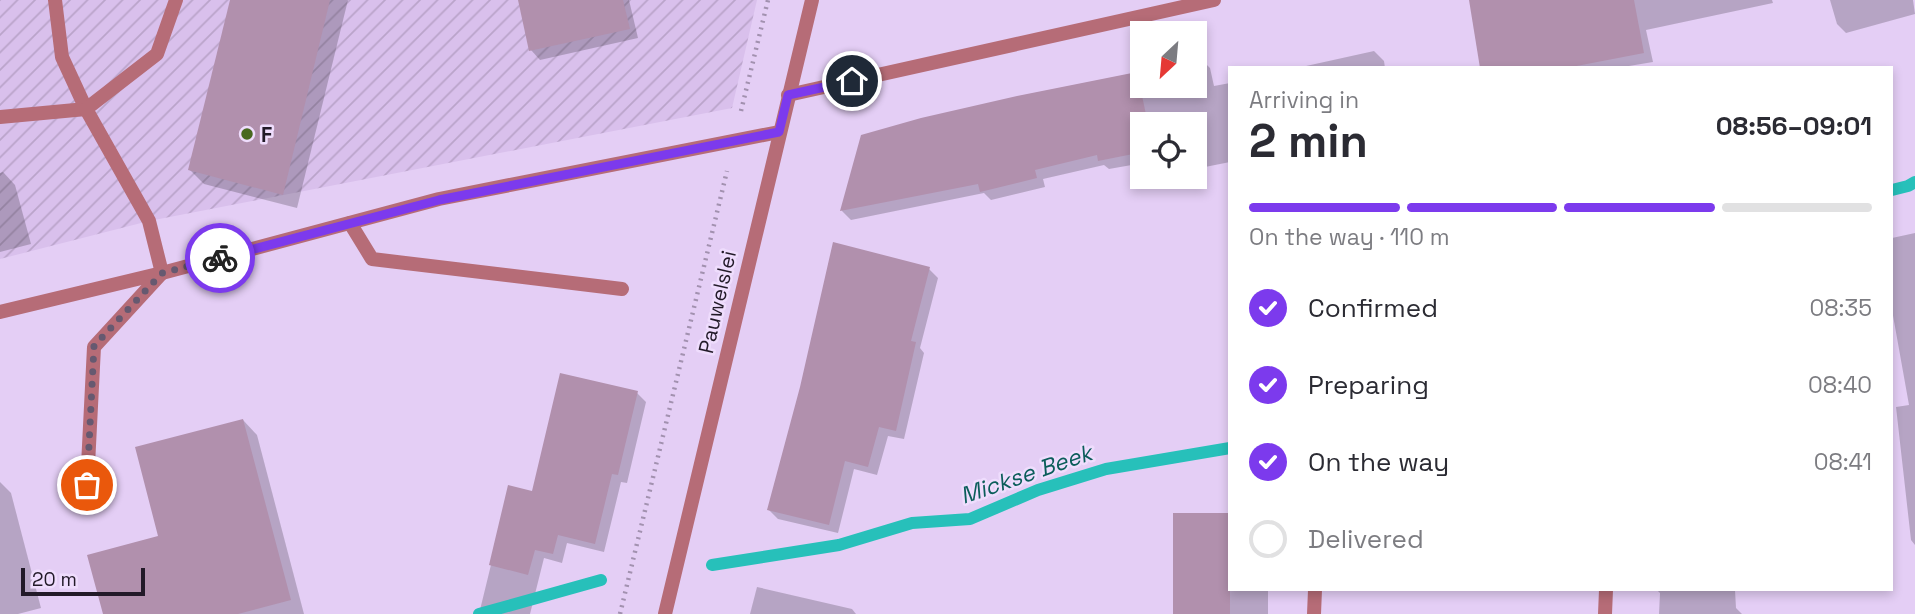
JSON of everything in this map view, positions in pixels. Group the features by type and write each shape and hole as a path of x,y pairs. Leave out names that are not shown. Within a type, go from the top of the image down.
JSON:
{"street":[{"path":"55,0 62,57 86,109 149,221 162,273"},
{"path":"0,117 86,109 157,54 176,0"},
{"name":"Pauwelslei","path":"664,614 812,0"},
{"path":"788,95 1214,0"},
{"path":"0,312 162,273 439,200 779,132"},
{"path":"349,223 372,259 622,289"},
{"path":"87,485 94,346 162,273"},
{"path":"1314,614 1315,591"},
{"path":"1605,614 1606,591"}],"path":[{"path":"620,614 768,0"}],"shaded area":[{"path":"0,0 757,0 732,108 149,221 0,259"}],"building":[{"name":"F","path":"230,0 330,0 283,195 188,170"},
{"path":"518,0 623,0 630,29 529,51"},
{"path":"1469,0 1634,0 1644,53 1576,66 1480,66"},
{"path":"1130,73 1130,98 1142,98 1145,112 1130,112 1130,155 1098,161 1097,155 1035,170 1037,178 980,192 978,184 840,211 861,135 1017,96"},
{"path":"833,242 930,267 911,341 916,342 896,431 879,427 868,467 845,461 829,525 767,510 800,387"},
{"path":"560,373 638,391 618,475 612,474 595,544 558,535 553,554 535,550 528,575 489,565 508,485 532,491"},
{"path":"243,419 291,600 238,614 103,614 87,555 158,536 135,447"},
{"path":"1173,513 1228,513 1230,614 1173,614"}],"waterway":[{"name":"Mickse Beek","path":"1893,190 1915,182"},
{"name":"Mickse Beek","path":"712,565 839,545 912,523 970,519 1038,490 1106,469 1228,448"},
{"name":"Mickse Beek","path":"479,614 601,580"}],"way so far":[{"path":"87,485 94,346 162,273 220,258"}],"place":[{"name":"F","path":"247,134"}],"route":[{"path":"220,258 439,200 779,132 788,95 852,81"}]}
